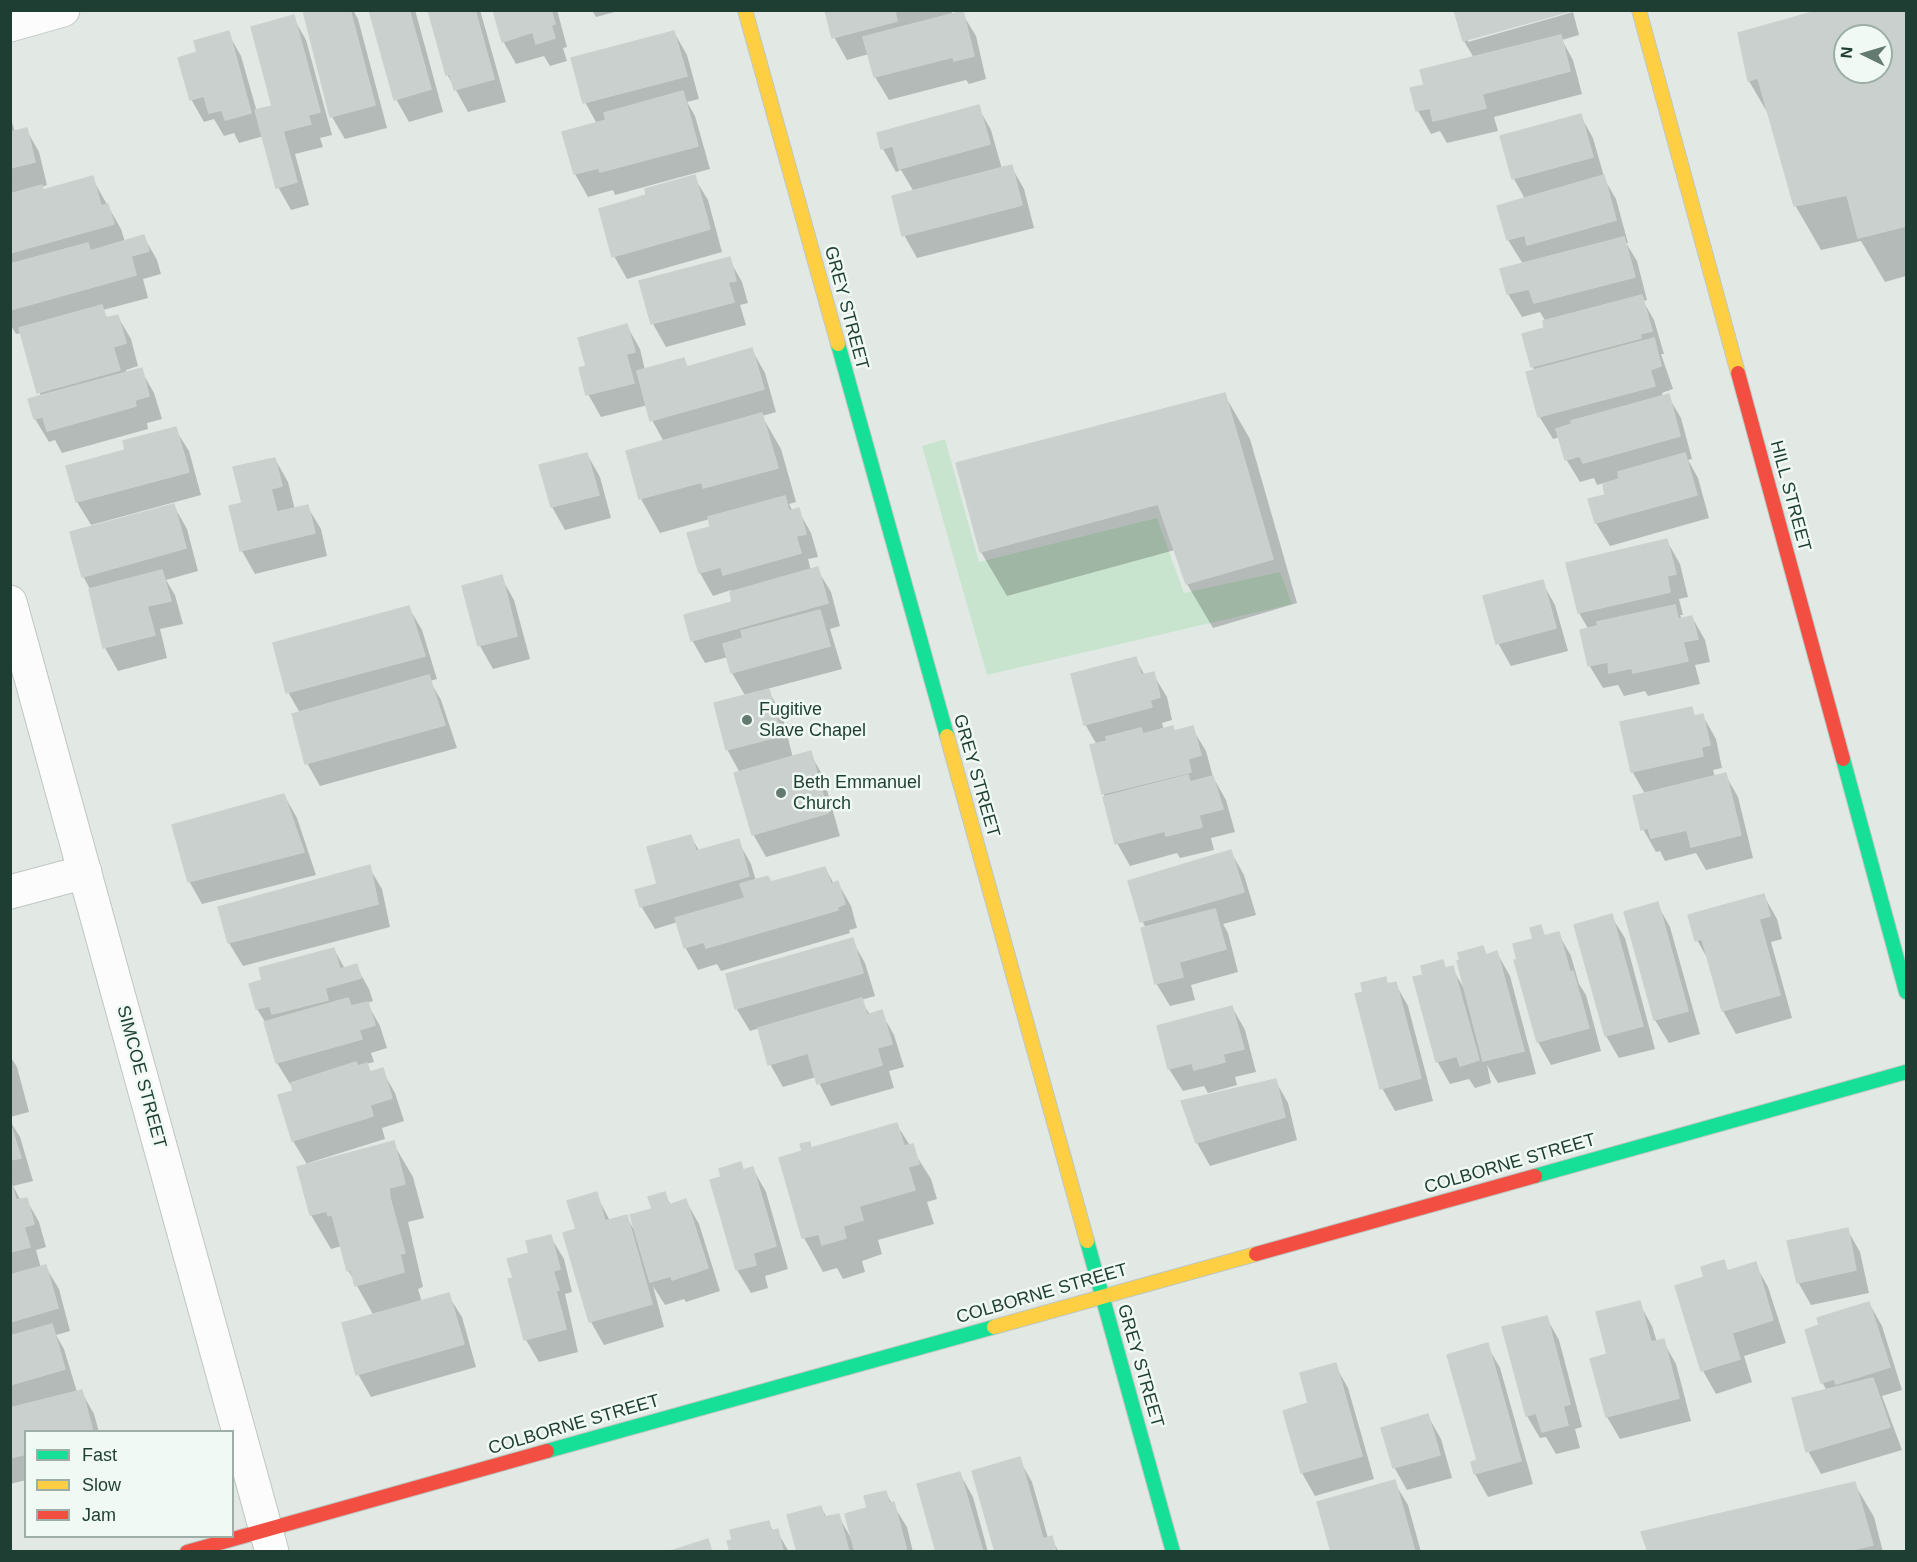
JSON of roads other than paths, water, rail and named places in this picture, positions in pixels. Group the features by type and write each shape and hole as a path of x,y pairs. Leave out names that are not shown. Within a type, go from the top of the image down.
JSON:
{"street":[{"path":"10,25 63,10"},
{"name":"GREY STREET","path":"745,10 1173,1551"},
{"name":"HILL STREET","path":"1639,10 1906,992"},
{"name":"SIMCOE STREET","path":"10,602 269,1541"},
{"path":"10,892 85,872"},
{"name":"COLBORNE STREET","path":"187,1551 269,1541 1102,1296 1906,1072"}],"place":[{"name":"Fugitive Slave Chapel","path":"747,720"},
{"name":"Beth Emmanuel Church","path":"781,793"}]}
